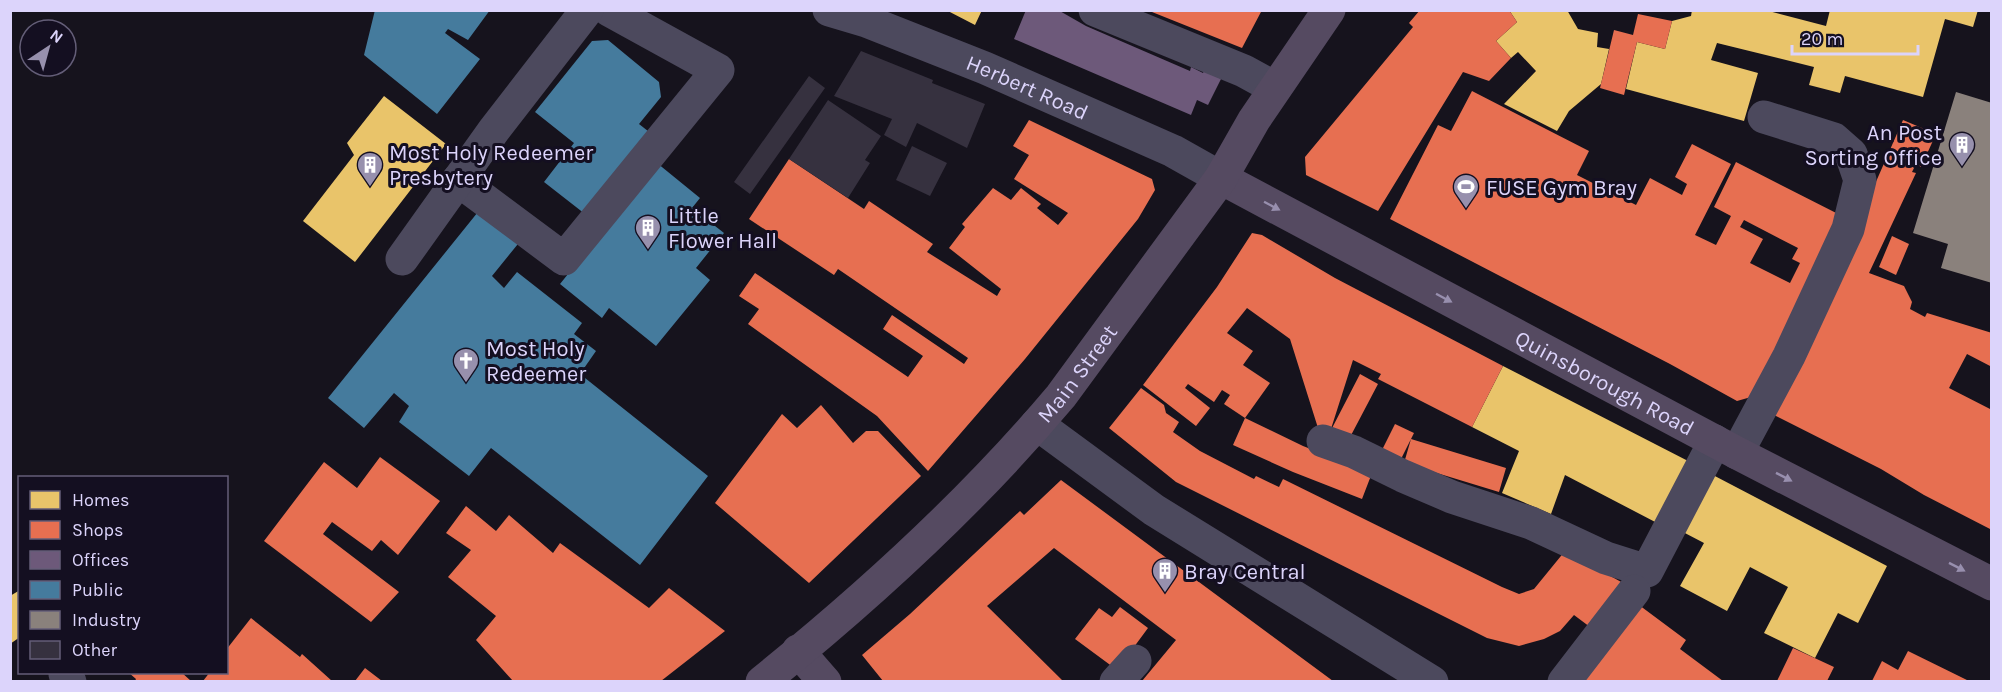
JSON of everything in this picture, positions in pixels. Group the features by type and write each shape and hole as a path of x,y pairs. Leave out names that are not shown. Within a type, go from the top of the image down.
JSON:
{"main road":[{"name":"Main Street","path":"762,681 904,560 988,478 1061,396 1221,178 1254,120 1329,10"},
{"name":"Quinsborough Road","path":"1221,178 1726,447 1992,584"},
{"path":"798,651 825,681"}],"street":[{"path":"402,259 494,130 587,10"},
{"path":"458,180 564,259 718,70 609,10"},
{"name":"Herbert Road","path":"829,10 866,21 985,68 1173,152 1221,178"},
{"path":"1095,10 1244,71 1275,88"},
{"path":"1564,681 1641,581 1726,447 1790,356 1848,229 1860,180 1851,154 1834,139 1764,117"},
{"path":"1037,424 1154,510 1432,681"},
{"path":"1323,441 1354,452 1452,497 1531,523 1606,558 1641,581"}],"building: Homes":[{"path":"946,10 982,10 975,25"},
{"path":"1509,10 1567,10 1578,29 1598,33 1597,47 1609,49 1601,84 1569,111 1557,131 1504,104 1536,71 1518,52 1511,58 1496,41 1517,22"},
{"path":"1692,10 1765,10 1826,26 1830,10 1978,10 1973,27 1945,19 1923,97 1845,76 1840,93 1809,85 1814,67 1717,43 1711,60 1758,73 1744,121 1626,89 1637,42 1665,49 1672,21 1691,16"},
{"name":"Most Holy Redeemer Presbytery","path":"384,96 446,144 355,262 303,221 354,155 347,143"},
{"path":"1503,366 1690,462 1659,524 1565,475 1551,514 1502,493 1519,451 1472,427"},
{"path":"1711,474 1887,566 1858,623 1838,613 1815,658 1764,633 1788,587 1750,567 1727,611 1680,586 1704,543 1681,531"},
{"path":"18,591 18,638 10,644 10,596"}],"building: Shops":[{"path":"1147,10 1262,10 1242,48"},
{"path":"1420,10 1509,10 1517,22 1496,41 1511,58 1489,81 1463,72 1378,211 1306,175 1305,157 1413,27 1409,23"},
{"path":"1638,14 1672,21 1665,49 1637,42 1624,95 1600,88 1614,30 1633,35"},
{"path":"1472,91 1589,151 1577,175 1636,205 1650,178 1682,195 1687,184 1675,177 1692,144 1731,164 1695,235 1716,245 1731,216 1714,207 1736,162 1848,219 1758,395 1737,401 1390,219 1438,125 1451,131","holes":["1744,220 1798,248 1792,259 1800,263 1790,283 1750,263 1763,239 1740,227"]},
{"path":"1029,120 1152,179 1155,190 1138,219 1025,359 928,471 877,416 748,324 759,309 739,296 755,273 908,377 923,356 883,329 892,315 964,364 968,358 838,269 834,275 749,219 789,159 864,209 869,201 933,244 927,252 997,296 1001,289 949,248 965,227 962,224 993,188 1011,200 1021,188 1041,204 1037,208 1058,225 1068,213 1014,179 1029,155 1013,146"},
{"path":"1903,120 1936,134 1921,167 1916,164 1912,172 1916,173 1869,273 1904,286 1912,302 1910,309 1925,317 1927,313 1992,333 1992,367 1967,354 1949,388 1992,410 1992,530 1924,495 1881,469 1774,415"},
{"path":"1252,233 1262,235 1335,278 1503,366 1472,427 1378,379 1381,374 1353,360 1330,432 1318,428 1290,339 1247,308 1227,333 1253,351 1243,365 1270,383 1245,418 1224,404 1230,395 1222,390 1214,402 1188,384 1185,388 1210,408 1196,426 1143,385 1217,287"},
{"path":"1892,236 1909,244 1896,275 1879,267"},
{"path":"1360,374 1378,384 1348,441 1330,432"},
{"path":"1141,388 1164,405 1166,413 1179,422 1173,432 1200,451 1254,479 1256,476 1279,487 1283,479 1519,594 1534,589 1565,551 1623,583 1590,627 1574,615 1560,631 1544,639 1519,646 1487,638 1176,482 1109,428"},
{"path":"821,405 853,443 866,431 878,431 921,476 809,583 715,503 782,414 797,428"},
{"path":"1245,418 1303,446 1372,473 1362,499 1233,445"},
{"path":"1395,424 1414,433 1400,461 1381,452"},
{"path":"1411,439 1506,468 1499,492 1404,463"},
{"path":"380,457 440,501 398,555 381,540 372,551 332,522 323,534 399,592 371,622 264,541 324,462 357,488"},
{"path":"1061,480 1333,681 1142,681 1176,640 1054,548 987,606 1063,681 883,681 862,655 910,614 1020,511 1024,515"},
{"path":"466,506 496,531 509,515 553,553 560,543 649,608 669,588 725,631 661,681 513,681 476,640 496,616 448,577 471,550 446,533"},
{"path":"1639,605 1686,640 1680,649 1723,681 1581,681"},
{"path":"1120,607 1148,628 1117,670 1075,639 1099,608 1112,617"},
{"path":"251,618 300,657 302,654 332,681 203,681 208,674 228,674 228,647"},
{"path":"1793,648 1834,667 1827,681 1777,681"},
{"path":"1908,651 1969,681 1872,681 1882,661 1898,670"},
{"path":"365,668 382,681 355,681"},
{"path":"130,674 183,674 191,681 135,681 136,679"}],"building: Offices":[{"path":"1026,10 1058,10 1086,26 1190,71 1191,67 1203,73 1205,69 1221,79 1208,105 1197,100 1191,115 1014,39"}],"building: Public":[{"path":"375,10 490,10 468,40 448,29 445,33 480,59 437,114 364,55"},
{"path":"608,40 659,82 661,97 639,124 653,135 585,214 544,182 574,143 535,112 592,41"},
{"name":"Little Flower Hall","path":"657,163 700,198 692,208 724,233 696,268 710,280 656,346 609,308 602,318 560,284"},
{"name":"Most Holy Redeemer","path":"486,202 526,234 492,276 504,288 517,272 582,323 574,334 596,351 580,374 708,476 640,565 491,448 469,476 399,422 409,406 394,393 364,428 328,398"}],"building: Industry":[{"name":"An Post Sorting Office","path":"1956,92 1992,103 1992,283 1941,268 1948,244 1913,233"}],"building: Other":[{"path":"861,51 985,104 967,148 917,123 906,147 884,135 892,119 834,96"},
{"path":"809,76 825,88 750,194 734,182"},
{"path":"828,100 881,136 865,160 870,163 848,198 789,159"},
{"path":"912,146 947,163 930,196 896,180"}],"place":[{"name":"An Post Sorting Office","path":"1962,168"},
{"name":"Most Holy Redeemer Presbytery","path":"370,188"},
{"name":"FUSE Gym Bray","path":"1466,210"},
{"name":"Little Flower Hall","path":"648,251"},
{"name":"Most Holy Redeemer","path":"466,384"},
{"name":"Bray Central","path":"1165,594"}]}
